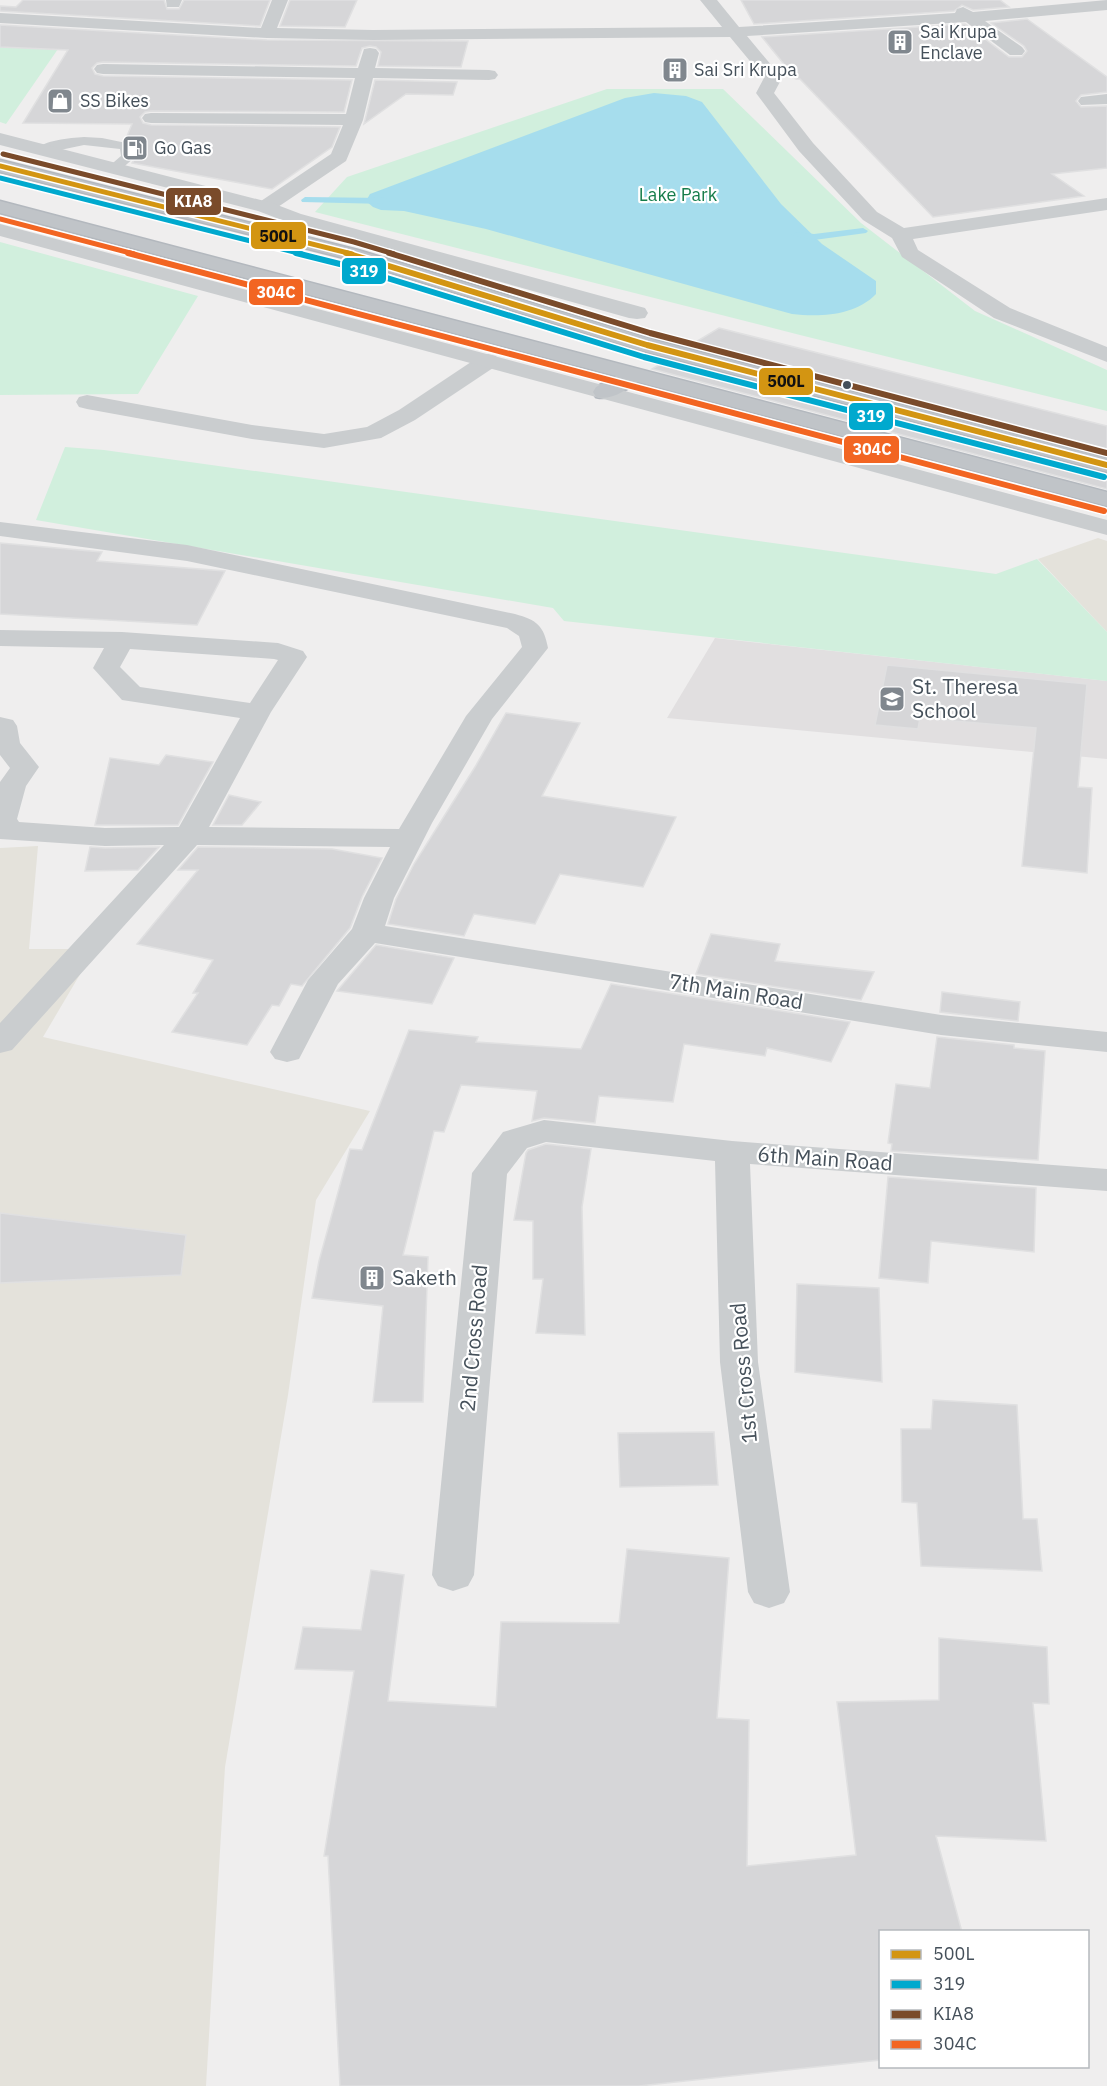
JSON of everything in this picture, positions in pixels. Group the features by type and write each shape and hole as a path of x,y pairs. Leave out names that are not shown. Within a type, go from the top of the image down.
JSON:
{"highway":[{"path":"0,166 351,254 646,345 1107,465"},
{"path":"0,207 1107,499"},
{"path":"637,313 646,345"},
{"path":"604,392 636,374"}],"street":[{"path":"267,33 280,0"},
{"path":"708,0 772,78 765,93 768,99 807,147 870,216 901,235 909,253 1002,313 1107,355"},
{"path":"947,0 1016,51"},
{"path":"0,18 267,33 374,35 734,32 970,17 1107,5"},
{"path":"265,207 339,158 354,120 374,35"},
{"path":"103,69 489,75"},
{"path":"1087,101 1107,99"},
{"path":"151,118 354,120"},
{"path":"0,139 265,207 294,218 637,313"},
{"path":"901,235 1104,207"},
{"path":"0,230 1107,528"},
{"path":"87,402 252,432 324,441 373,433 407,415 488,361"},
{"path":"0,530 88,539 187,553 515,622 532,632 535,648 480,716 410,838 379,898 367,932 324,980 287,1052"},
{"path":"0,638 122,640 278,651 294,657 257,712 189,836 0,1042"},
{"path":"122,640 106,668 132,694 257,712"},
{"path":"0,725 3,726 1,732 4,744 25,767 12,786 2,819 4,830 105,837 410,838"},
{"name":"7th Main Road","path":"367,932 941,1025 1107,1042"},
{"name":"6th Main Road","path":"544,1131 732,1152 1107,1180"},
{"name":"2nd Cross Road","path":"453,1575 490,1173 515,1140 544,1131"},
{"name":"1st Cross Road","path":"732,1152 738,1362 769,1592"}],"shaded area":[{"path":"1098,538 1107,541 1107,632 1038,559"},
{"name":"St. Theresa School","path":"715,638 1107,681 1107,759 667,718"},
{"path":"38,846 29,949 95,949 43,1037 370,1111 316,1200 288,1395 225,1767 206,2086 0,2086 0,848"}],"green space":[{"path":"0,47 58,49 6,124 0,122"},
{"name":"Lake Park","path":"607,89 723,89 861,223 975,311 1107,370 1107,411 315,212 347,177"},
{"path":"0,242 198,296 138,394 0,395"},
{"path":"65,447 104,450 996,574 1037,559 1107,632 1107,681 564,621 553,608 36,520"}],"water":[{"path":"654,93 686,96 702,102 781,204 822,244 876,281 876,294 868,301 848,311 825,315 792,314 486,229 404,211 381,210 366,201 370,194 625,98"}],"building":[{"path":"23,0 164,0 167,9 179,9 184,0 270,0 260,26 0,11 0,6 16,7"},
{"path":"290,0 357,0 345,27 280,26"},
{"path":"741,0 1000,0 1009,7 973,10 962,5 954,11 754,24"},
{"path":"1027,19 1107,77 1107,92 1081,95 1076,101 1081,107 1107,106 1107,168 1052,174 1084,196 933,217 800,79 796,79 762,37 965,24 1009,57 1022,57 1027,51 1024,46 991,23"},
{"path":"0,25 267,40 468,41 461,67 378,66 381,52 376,47 370,46 362,48 356,66 103,62 97,63 92,68 95,74 103,76 352,80 344,112 151,111 145,112 140,117 143,123 151,125 340,127 332,147 272,189 132,163 137,156 133,143 125,141 132,124 23,123 68,50 0,47"},
{"path":"375,80 457,82 453,95 406,94 364,124"},
{"path":"719,328 1107,426 1107,456 689,346"},
{"path":"667,360 1107,474 1107,489 652,369"},
{"path":"0,543 102,552 97,561 225,571 197,625 0,614"},
{"path":"887,665 1087,684 1078,787 1092,788 1087,873 1022,866 1036,728 920,718 918,729 875,725"},
{"path":"506,713 580,723 542,796 676,817 643,887 560,874 535,924 474,914 464,936 388,924 396,899 414,864"},
{"path":"166,755 213,762 178,825 95,825 110,758 159,765"},
{"path":"229,795 261,802 242,825 213,825"},
{"path":"90,847 159,847 138,870 85,871"},
{"path":"198,847 332,849 382,858 362,897 350,928 302,986 291,984 279,1006 272,1005 247,1045 172,1032 198,993 193,993 213,960 137,944 198,870 178,870"},
{"path":"711,934 780,944 775,961 874,972 861,1000 696,974"},
{"path":"376,945 454,958 432,1004 337,991"},
{"path":"611,984 850,1022 831,1062 767,1048 765,1056 684,1044 673,1102 599,1096 595,1123 544,1118 532,1121 537,1091 461,1085 444,1132 434,1131 403,1255 428,1257 423,1402 373,1402 383,1306 312,1298 319,1261 350,1149 362,1150 409,1030 478,1037 476,1042 581,1049"},
{"path":"942,992 1020,1002 1018,1021 940,1012"},
{"path":"937,1037 1014,1045 1014,1048 1045,1051 1038,1160 891,1151 892,1144 888,1143 896,1084 930,1088"},
{"path":"546,1144 591,1149 582,1207 585,1335 536,1333 543,1279 533,1279 533,1221 514,1220 526,1153 528,1150"},
{"path":"888,1177 1036,1188 1034,1252 931,1241 928,1283 879,1278"},
{"path":"0,1213 186,1235 181,1275 0,1283"},
{"path":"797,1284 879,1288 882,1382 795,1372"},
{"path":"933,1400 1017,1405 1023,1519 1037,1519 1042,1571 921,1566 917,1503 902,1502 901,1429 931,1429"},
{"path":"714,1432 718,1485 620,1487 618,1433"},
{"path":"627,1549 729,1558 717,1718 749,1720 747,1866 856,1855 837,1702 939,1700 939,1638 1047,1647 1049,1704 1033,1703 1046,1841 936,1836 961,1930 879,1930 879,2060 639,2086 340,2086 328,1856 324,1856 354,1671 295,1669 303,1627 361,1630 371,1570 404,1575 388,1701 496,1707 501,1622 619,1623"}],"waterway":[{"path":"305,200 386,201"},
{"path":"796,235 814,237 863,231"}],"transit line":[{"name":"KIA8","path":"3,154 354,242 650,333 1107,453"},
{"name":"500L","path":"0,166 351,254 647,345 1107,465"},
{"name":"319","path":"0,178 348,266 644,357 1104,477"},
{"name":"304C","path":"0,219 1104,511"}],"place":[{"name":"Sai Krupa Enclave","path":"900,42"},
{"name":"Sai Sri Krupa","path":"675,70"},
{"name":"SS Bikes","path":"60,101"},
{"name":"Go Gas","path":"135,148"},
{"name":"St. Theresa School","path":"892,699"},
{"name":"Saketh","path":"372,1278"}]}
